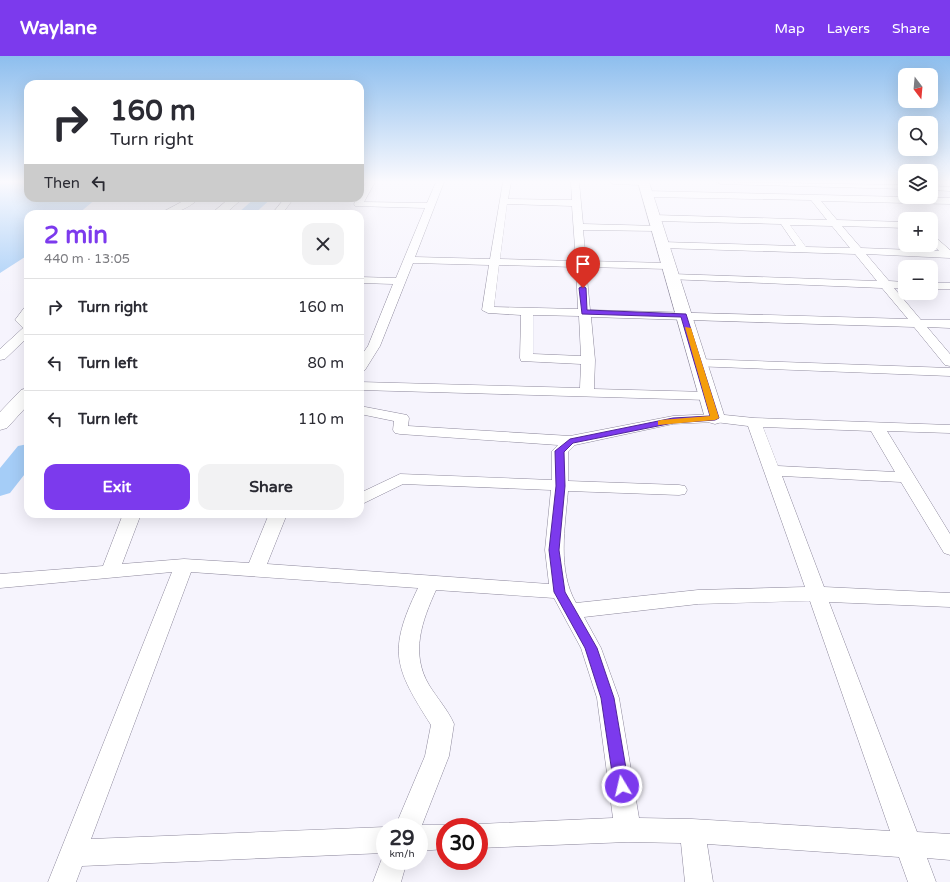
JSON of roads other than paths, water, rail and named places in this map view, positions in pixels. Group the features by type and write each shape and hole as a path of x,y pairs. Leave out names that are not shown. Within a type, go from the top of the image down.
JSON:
{"street":[{"path":"364,361 374,346 399,281 425,221"},
{"path":"501,221 496,263 488,310 950,324"},
{"path":"578,221 588,360 588,392"},
{"path":"578,226 740,221"},
{"path":"772,221 898,225"},
{"path":"783,221 803,250"},
{"path":"835,222 857,251 950,362"},
{"path":"655,223 715,418"},
{"path":"938,244 950,254"},
{"path":"662,245 950,254"},
{"path":"409,260 581,264 670,272 898,285"},
{"path":"364,280 399,281"},
{"path":"938,286 950,286"},
{"path":"527,311 526,358 588,360"},
{"path":"24,316 21,320 24,324"},
{"path":"0,356 24,333"},
{"path":"364,345 374,346"},
{"path":"698,363 950,372"},
{"path":"364,386 708,396"},
{"path":"0,424 24,398"},
{"path":"364,411 402,418 400,430 570,441 673,420 715,418 754,422 950,429"},
{"path":"754,422 815,594 922,882"},
{"path":"876,426 950,549"},
{"path":"570,441 560,451 560,486 554,550 560,592 591,648 608,698 628,830"},
{"path":"772,471 907,477"},
{"path":"364,498 400,479 679,490"},
{"path":"110,572 130,518"},
{"path":"255,570 276,518"},
{"path":"0,581 184,565 560,592"},
{"path":"62,882 184,565"},
{"path":"412,818 437,756 443,724 416,682 408,660 411,627 430,582"},
{"path":"570,611 698,598 815,594 950,600"},
{"path":"488,836 628,830 692,831 950,847"},
{"path":"692,831 699,882"},
{"path":"73,853 376,840"},
{"path":"387,882 391,870"}],"water":[{"path":"0,221 24,221 24,258 0,273"}],"waterway":[{"path":"0,487 24,457"}]}
